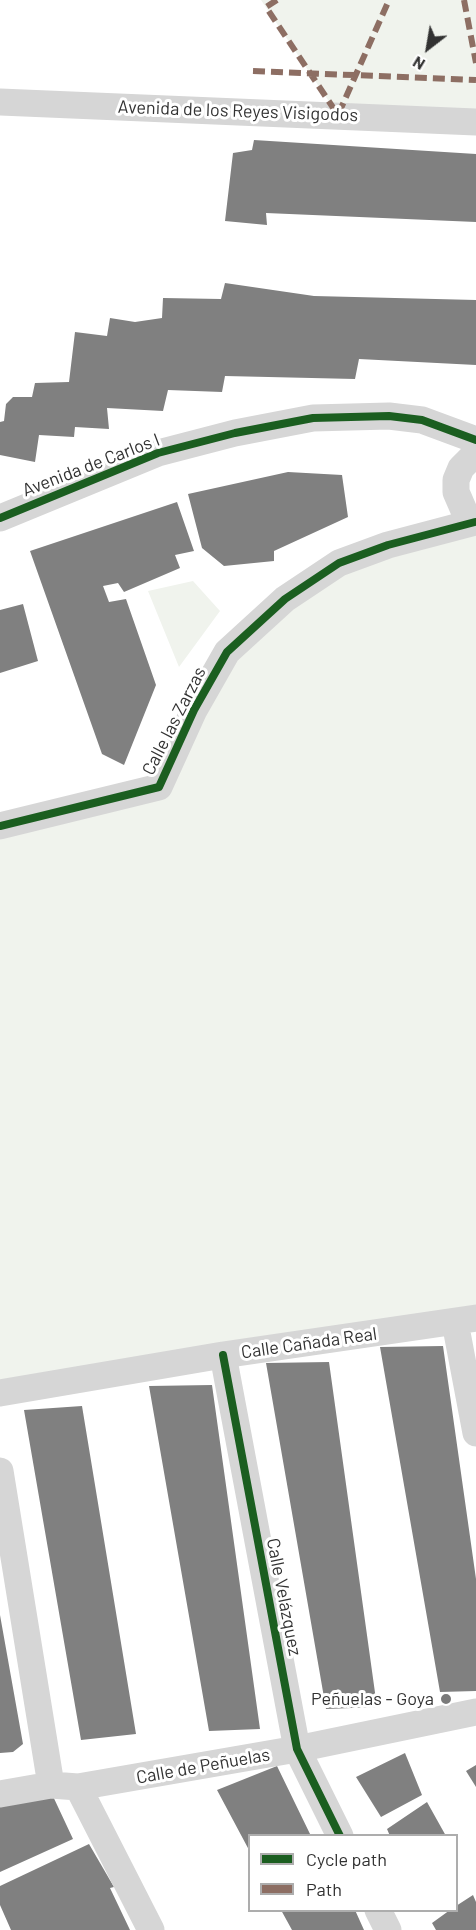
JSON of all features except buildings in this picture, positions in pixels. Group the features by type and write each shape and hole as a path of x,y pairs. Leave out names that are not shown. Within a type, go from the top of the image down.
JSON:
{"street":[{"name":"Avenida de los Reyes Visigodos","path":"0,102 476,122"},
{"name":"Avenida de Carlos I","path":"0,518 158,453 235,433 313,418 389,416 422,420 476,440"},
{"path":"476,453 460,468 456,480 456,492 466,515 476,522"},
{"name":"Calle las Zarzas","path":"0,826 159,787 194,710 227,652 285,598 339,563 388,545 476,522"},
{"path":"465,1320 476,1433"},
{"name":"Calle Cañada Real","path":"0,1393 223,1355 465,1320"},
{"name":"Calle Velázquez","path":"223,1355 297,1749 339,1834"},
{"path":"0,1471 51,1785"},
{"name":"Calle de Peñuelas","path":"0,1794 51,1785 78,1787 297,1749 476,1712"},
{"path":"78,1787 151,1930"},
{"path":"378,1912 387,1930"}],"shaded area":[{"path":"261,0 476,0 476,118 338,115"},
{"path":"476,522 476,1319 0,1393 0,826 159,787 194,710 285,599"},
{"path":"193,581 220,611 179,667 148,591"}],"marked path":[{"path":"277,0 266,7 338,115 389,0"},
{"path":"464,0 476,63"},
{"path":"253,71 476,80"}],"cycle path":[{"path":"0,518 158,453 235,433 313,418 389,416 422,420 476,440"},
{"path":"0,826 159,787 194,710 227,652 285,599 339,563 388,545 475,522"},
{"path":"223,1355 297,1749 339,1834"}],"place":[{"name":"Peñuelas - Goya","path":"446,1699"}]}
